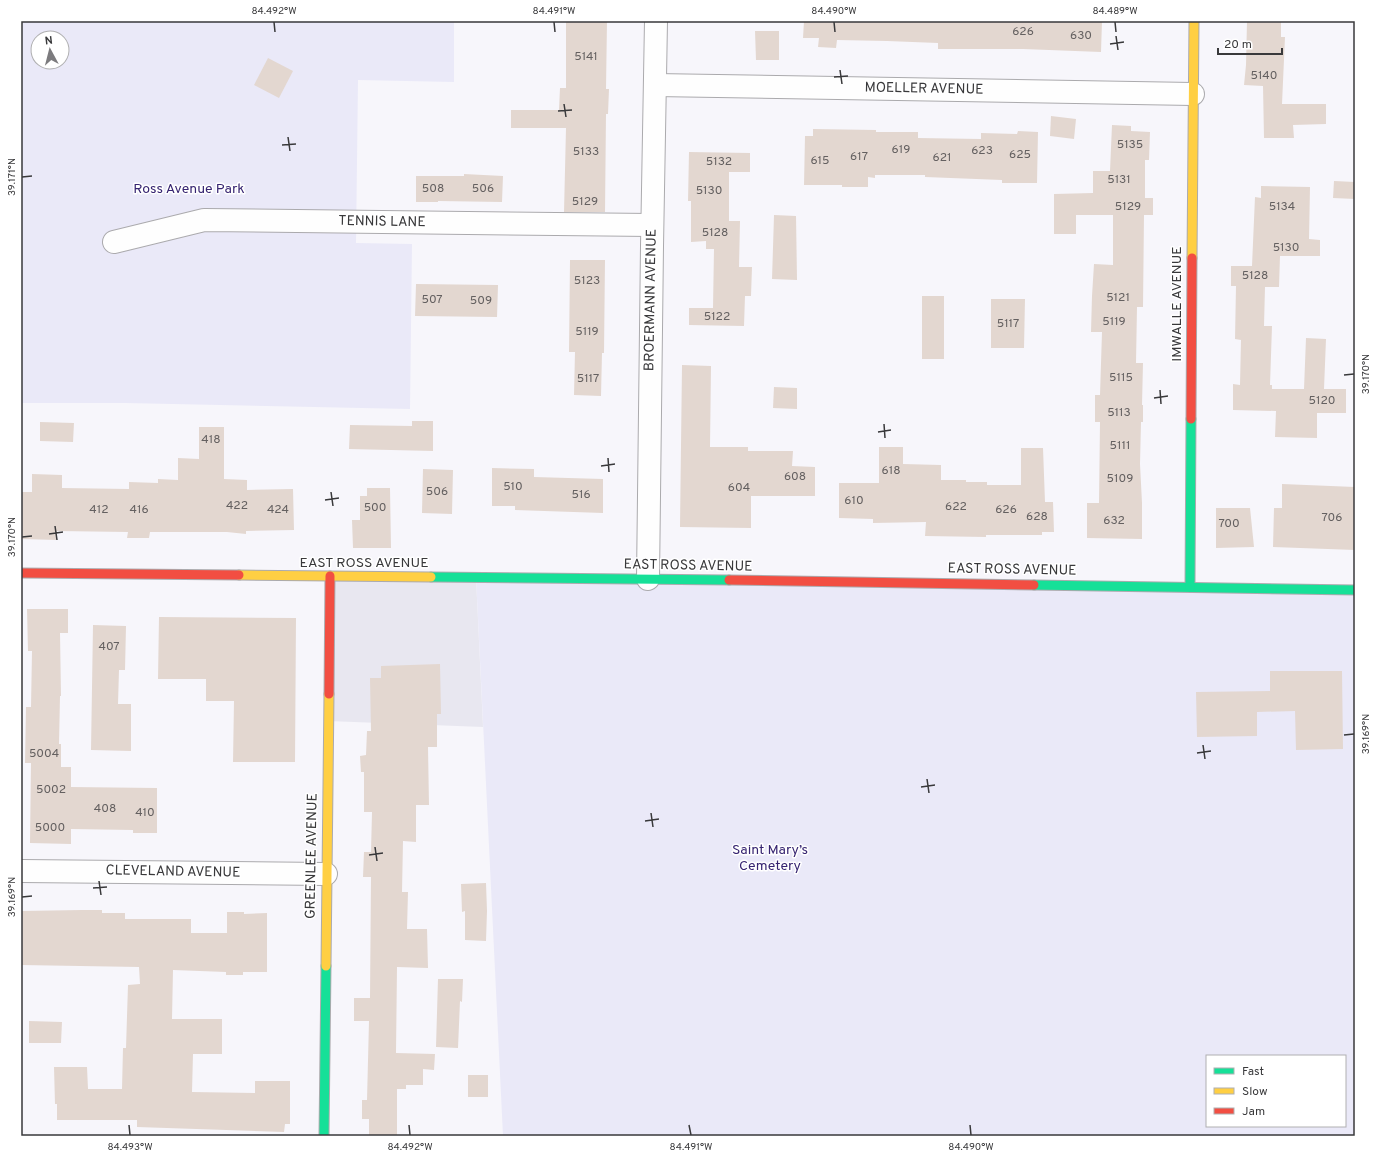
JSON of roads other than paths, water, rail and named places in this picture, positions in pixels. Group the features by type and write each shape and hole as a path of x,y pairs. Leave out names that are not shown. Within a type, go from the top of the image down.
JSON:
{"street":[{"name":"BROERMANN AVENUE","path":"648,579 656,21"},
{"name":"IMWALLE AVENUE","path":"1190,587 1192,94 1194,21"},
{"name":"MOELLER AVENUE","path":"655,85 1192,94"},
{"name":"TENNIS LANE","path":"114,242 204,220 652,225"},
{"name":"EAST ROSS AVENUE","path":"21,573 648,579 1355,590"},
{"name":"GREENLEE AVENUE","path":"324,1136 330,576"},
{"name":"CLEVELAND AVENUE","path":"21,871 326,874"}],"park label":[{"name":"Ross Avenue Park","path":"189,189"},
{"name":"Saint Mary’s Cemetery","path":"770,858"}]}
